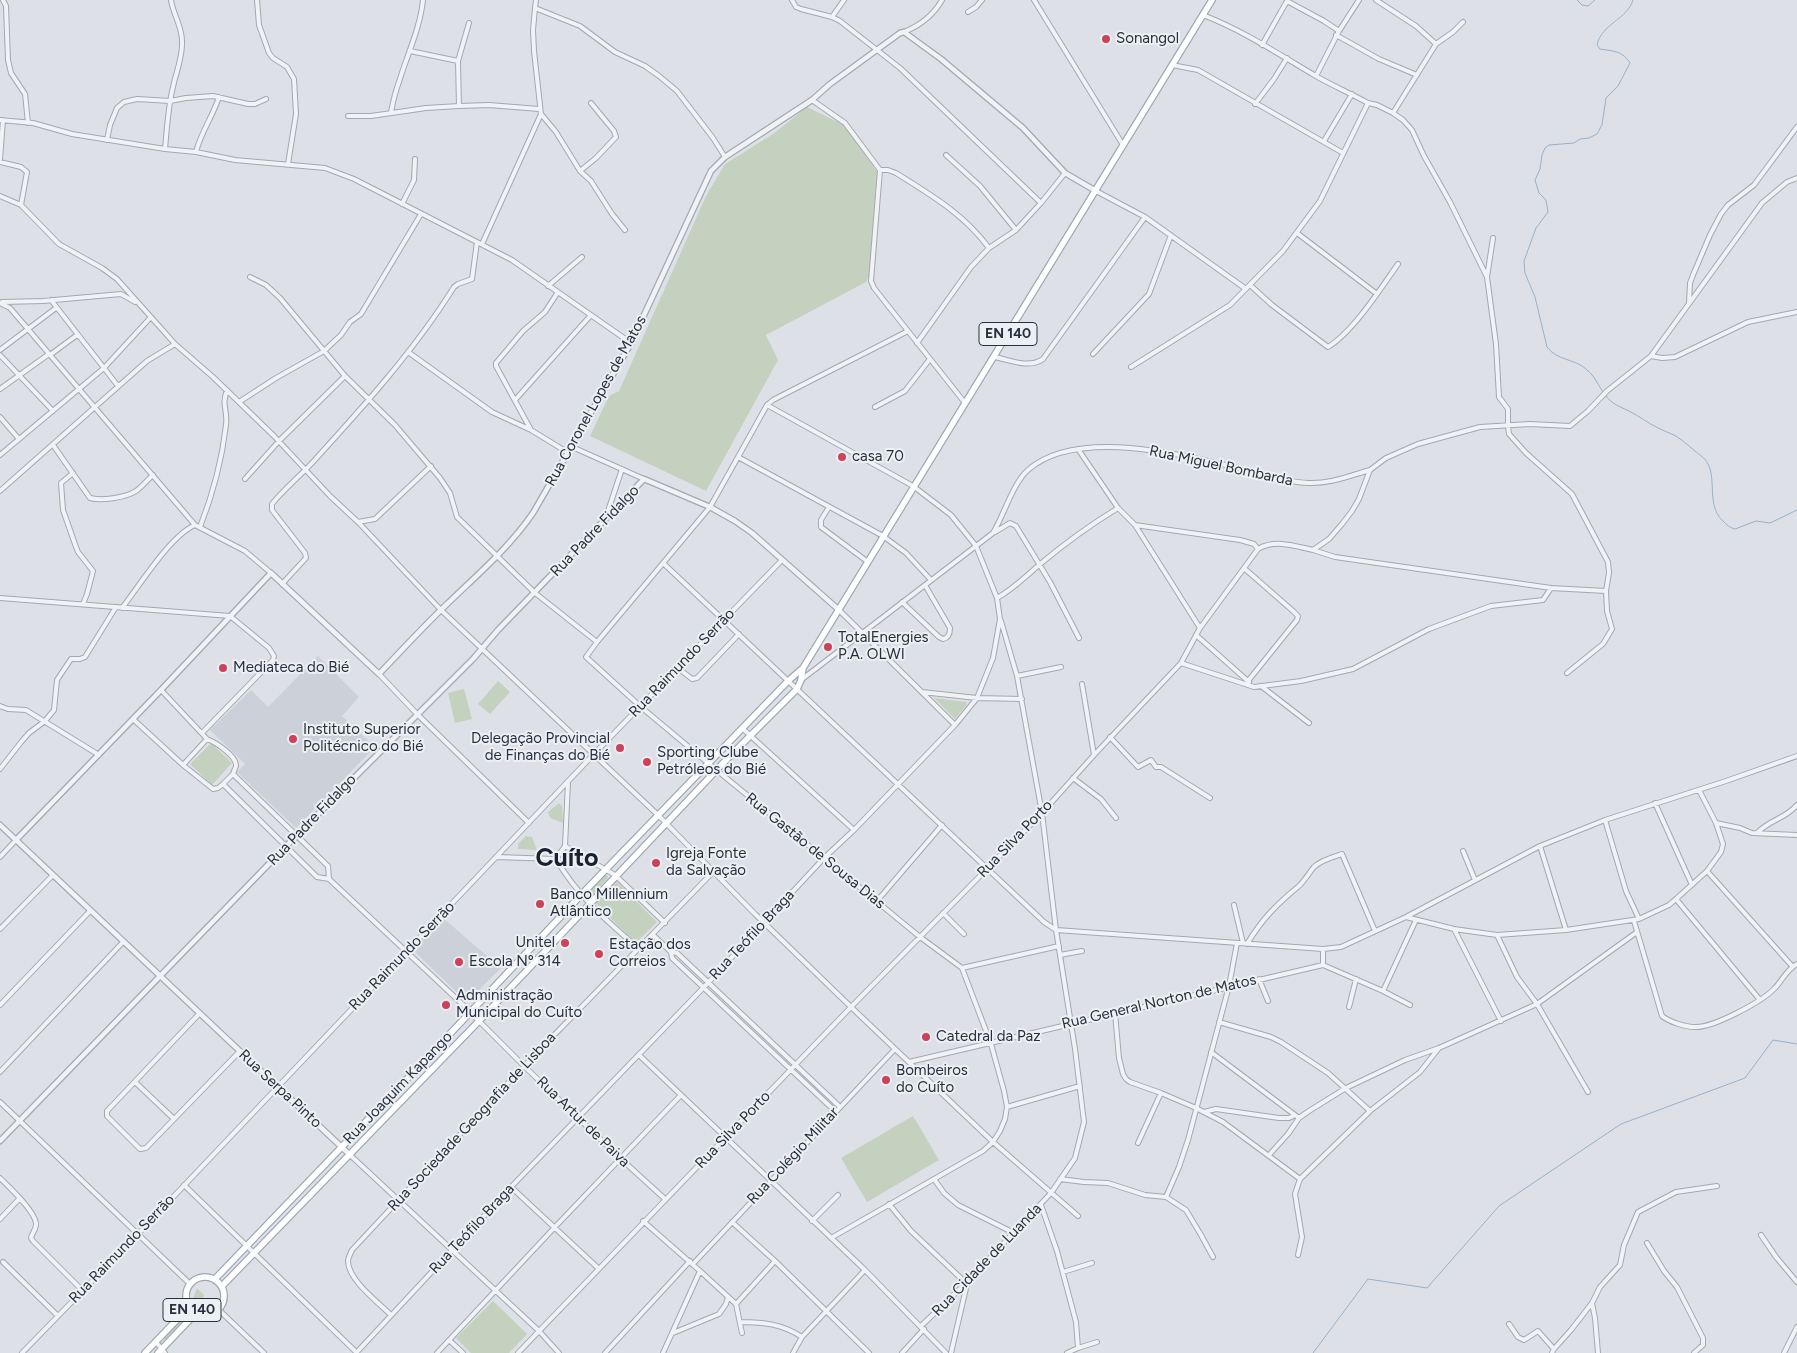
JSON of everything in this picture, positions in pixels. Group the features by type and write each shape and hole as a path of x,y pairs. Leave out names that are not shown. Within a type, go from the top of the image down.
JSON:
{"main road":[{"name":"EN 140","path":"804,668 913,486 995,357 1212,0"},
{"name":"Rua Joaquim Kapango","path":"222,1286 478,1021 686,801 797,689 804,668"},
{"name":"Rua Joaquim Kapango","path":"215,1279 527,953 580,895 659,816 788,681 804,668"},
{"path":"689,784 696,792"},
{"path":"680,794 686,801"},
{"path":"527,953 535,961"},
{"path":"428,1056 436,1064"},
{"path":"386,1101 393,1108"},
{"path":"292,1197 301,1205"},
{"name":"EN 140","path":"201,1277 215,1279 222,1286 225,1299 219,1310 208,1316 196,1313 189,1307 186,1295 190,1284 201,1277"},
{"name":"EN 140","path":"145,1353 189,1307"},
{"name":"EN 140","path":"162,1352 196,1313"}],"street":[{"path":"3,0 6,6 8,60 11,73 25,94 28,123"},
{"path":"165,149 170,101 180,61 182,43 181,30 172,9 171,0"},
{"path":"257,0 259,25 269,53 292,72 294,79 296,114 288,164"},
{"path":"391,112 398,83 422,10 423,0"},
{"path":"282,584 306,558 305,553 271,507 276,499 306,470 370,400 426,329 454,286 472,279 479,243 540,111 534,44 536,0"},
{"path":"792,0 796,7 832,16 876,50 920,86 1041,203"},
{"path":"832,16 844,0"},
{"path":"904,32 919,26 930,16 942,0"},
{"path":"968,12 982,0"},
{"path":"1034,0 1123,145"},
{"path":"1316,76 1338,33 1359,0"},
{"path":"1262,45 1287,1 1324,21 1338,33 1379,59 1417,75"},
{"path":"1379,1 1416,26 1436,44"},
{"path":"535,8 580,26 615,52 645,66 659,76 677,91 725,157"},
{"path":"1203,15 1226,24 1316,76 1368,103 1393,113 1412,130 1424,156 1450,202 1486,277 1496,344 1499,397 1508,409 1510,434 1521,447 1569,490 1577,501 1608,562 1607,611 1612,629 1603,644 1567,673"},
{"path":"1393,113 1436,44 1463,22"},
{"path":"459,106 458,62 469,23"},
{"path":"904,32 941,58 1015,121 1065,173 1145,217 1246,289"},
{"name":"Rua Coronel Lopes de Matos","path":"379,674 528,520 632,343 711,171 725,157 812,100 830,84 876,50 904,32"},
{"path":"410,51 458,62"},
{"path":"1255,104 1287,58"},
{"path":"1172,65 1198,70 1342,153"},
{"path":"1324,141 1352,94"},
{"path":"107,140 110,125 120,104 143,98 170,101 219,96 248,104 255,104 266,99"},
{"path":"196,152 202,135 215,110 219,96"},
{"path":"812,100 845,123 880,170 871,281 874,288 966,404"},
{"path":"580,171 596,158 616,137 614,131 591,103"},
{"path":"1131,367 1223,310 1283,251 1320,201 1368,103"},
{"path":"348,116 371,116 391,112 489,105 540,111 556,132 580,171 592,181 612,214 625,230"},
{"path":"22,205 27,172 21,167 0,160 1,120 48,126 72,134 196,152 235,160 324,168 354,179 512,260 632,343"},
{"path":"1689,303 1690,283 1721,214 1728,205 1754,185 1797,127"},
{"path":"946,155 980,186 1016,230"},
{"path":"402,204 414,180 416,159"},
{"path":"880,170 896,173 954,211 968,222 989,248"},
{"path":"918,343 971,267 989,248 1016,230 1065,173"},
{"path":"1313,550 1329,539 1352,512 1370,470 1386,458 1418,444 1480,427 1530,424 1570,426 1607,391 1651,356 1672,330 1689,303 1762,203 1787,182 1797,178"},
{"path":"0,196 22,205 59,244 112,274 175,344 227,390 279,441 441,610 659,816 764,922 908,1062 993,1142 1078,1216"},
{"path":"239,402 276,378 324,351 341,335 350,322 361,314 421,214"},
{"path":"995,357 1028,364 1034,364 1043,359 1145,217"},
{"path":"1297,233 1377,294"},
{"path":"1094,354 1149,294 1171,236"},
{"path":"1486,277 1493,238"},
{"path":"548,286 582,257"},
{"path":"1250,285 1272,305 1328,347 1337,341 1357,319 1398,264"},
{"path":"250,277 266,285 280,298 345,376 395,425 431,466 450,493 457,517 535,593 597,642"},
{"path":"531,430 496,363 523,330 545,312 558,292"},
{"path":"0,303 121,294 138,303"},
{"path":"51,300 118,386"},
{"path":"0,303 10,308 198,526 245,551 271,574 379,674 417,714 529,823"},
{"path":"0,350 56,308"},
{"path":"1651,356 1662,358 1676,357 1748,322 1797,312"},
{"path":"515,400 591,315"},
{"path":"0,455 80,390 104,368 151,317"},
{"path":"767,405 773,400 908,331"},
{"path":"0,388 77,335"},
{"path":"0,490 147,361 175,344"},
{"path":"408,352 492,412 531,430 567,452"},
{"path":"0,355 53,411"},
{"path":"875,407 905,391 930,360"},
{"path":"245,479 279,441 345,376"},
{"path":"122,608 171,544 181,534 198,526 209,504 220,465 226,422 223,403 227,390"},
{"name":"Rua Gastão de Sousa Dias","path":"767,405 710,507 586,656 588,660 708,763 920,937 962,968"},
{"name":"Rua Teófilo Braga","path":"357,1353 511,1187 708,983 824,858 854,830 955,725 978,698 992,658 1000,619 997,598 976,546 951,515 913,486 767,405"},
{"path":"0,417 19,439"},
{"path":"53,444 88,497 100,500 131,494 153,475"},
{"path":"570,446 710,507 752,533 839,610 860,633 955,725"},
{"name":"Rua Miguel Bombarda","path":"801,680 993,533 1016,486 1029,470 1047,459 1078,449 1115,448 1167,452 1285,480 1307,483 1334,482 1370,470"},
{"path":"1078,449 1118,508 1135,525 1200,628"},
{"path":"738,457 883,536 906,553 931,580"},
{"path":"358,522 375,519 431,466"},
{"path":"606,519 622,470"},
{"path":"73,473 61,483 63,510 78,552 93,571 87,594 82,604"},
{"name":"Rua Padre Fidalgo","path":"0,1141 644,479"},
{"path":"829,507 821,520 821,527 868,562"},
{"path":"997,598 1012,590 1039,565 1096,522 1118,508"},
{"path":"993,533 1007,524 1014,524 1050,582 1079,638"},
{"path":"1135,525 1240,540 1254,544 1258,549 1270,544 1282,544 1335,556 1551,588 1606,592"},
{"name":"Rua Silva Porto","path":"518,1353 851,1007 1042,813 1110,737 1182,663 1200,628 1258,549"},
{"name":"Rua Raimundo Serrão","path":"22,1353 139,1233 723,619 782,560"},
{"path":"664,563 988,867 1044,922 1056,930 1323,949 1341,947 1406,917 1540,846 1605,820 1796,757"},
{"path":"1245,569 1298,616 1297,620 1248,681"},
{"path":"0,857 271,574"},
{"path":"902,602 939,637 943,639 947,637 950,628 925,585"},
{"path":"1182,663 1254,687 1301,681 1353,669 1430,629 1480,610 1503,604 1543,600 1551,588"},
{"path":"0,598 230,616 269,648 274,656 273,660 202,732"},
{"path":"0,769 29,733 45,721 56,706 59,674 71,659 80,660 84,657 116,607"},
{"name":"Rua Cidade de Luanda","path":"902,1353 923,1328 1051,1193 1075,1158 1084,1122 1056,930 1042,813 1017,676 1000,619"},
{"path":"678,668 692,679 697,678 739,634"},
{"path":"1196,635 1254,687"},
{"path":"1017,676 1061,667"},
{"path":"1082,684 1094,755"},
{"path":"1262,686 1309,723"},
{"path":"134,719 183,765 213,789 218,788 233,774 236,767 235,761 219,745 207,739 161,690"},
{"path":"921,692 1022,700"},
{"path":"0,706 8,709 26,710 99,755"},
{"path":"742,728 854,830"},
{"path":"1110,737 1138,767 1151,760 1156,767 1161,767 1210,798"},
{"path":"183,765 207,739"},
{"path":"223,784 317,877 329,879 328,866 233,774"},
{"path":"1073,778 1101,799 1116,818"},
{"path":"556,859 565,846 568,782"},
{"path":"1406,917 1454,929 1497,935 1566,930 1639,919 1669,905 1692,885 1720,855 1723,848 1716,823 1700,790"},
{"path":"1655,804 1692,885"},
{"path":"1758,832 1772,821 1790,812 1797,805"},
{"path":"1605,820 1626,891 1639,919"},
{"path":"1716,823 1740,828 1752,833 1797,835"},
{"name":"Rua Serpa Pinto","path":"0,825 52,876 539,1331 559,1353"},
{"path":"877,902 942,825"},
{"path":"565,846 606,869 665,923"},
{"path":"1540,846 1566,930"},
{"path":"1464,851 1475,880"},
{"path":"1245,944 1263,920 1283,898 1301,884 1314,868 1322,862 1342,854 1375,931"},
{"path":"496,857 556,859"},
{"path":"556,859 568,880 588,904 639,950"},
{"path":"1707,870 1792,966"},
{"name":"Rua Sociedade Geografia de Lisboa","path":"391,1315 358,1283 350,1272 348,1260 352,1250 524,1066 714,871"},
{"path":"0,929 52,876"},
{"name":"Rua Artur de Paiva","path":"329,879 665,1199"},
{"path":"1676,899 1760,1000"},
{"path":"1234,905 1245,944"},
{"path":"0,1006 90,911"},
{"path":"943,913 964,934"},
{"path":"1383,991 1416,920"},
{"path":"1634,921 1662,1016 1670,1021 1694,1028 1720,1021 1760,1000 1774,990 1792,966 1797,964"},
{"path":"1454,929 1501,1021"},
{"path":"1269,1155 1288,1134 1299,1118 1346,1088 1405,1060 1439,1048 1537,1004 1637,932"},
{"path":"653,935 671,952 677,953 839,1106"},
{"path":"1497,935 1517,976 1537,1004 1588,1092"},
{"path":"0,1072 123,942"},
{"path":"1166,1197 1179,1167 1196,1108 1229,986 1237,943"},
{"path":"831,1238 983,1151 993,1142 1005,1119 1007,1107 992,1044 962,968 1059,946"},
{"path":"1323,949 1323,965 1410,1005"},
{"path":"1060,955 1082,951"},
{"path":"671,952 672,958 835,1111"},
{"name":"Rua General Norton de Matos","path":"908,1062 992,1044 1071,1023 1323,965"},
{"path":"1259,979 1268,1001"},
{"path":"1349,1007 1356,979"},
{"path":"725,1007 730,1003"},
{"path":"1115,1013 1119,1058 1123,1074 1130,1082 1196,1108 1223,1122 1300,1179"},
{"path":"199,1014 106,1114 140,1148 143,1150 146,1148 240,1051"},
{"path":"740,1022 744,1017"},
{"path":"1219,1022 1271,1037 1281,1042 1328,1073 1370,1111"},
{"path":"765,1046 770,1041"},
{"path":"1298,1255 1302,1237 1295,1194 1300,1179 1370,1111 1420,1072 1439,1048"},
{"name":"Rua Colégio Militar","path":"605,1353 895,1049"},
{"path":"1211,1052 1299,1118"},
{"path":"639,1055 865,1270 946,1353"},
{"path":"135,1082 174,1119"},
{"path":"1007,1107 1080,1086"},
{"path":"816,1094 821,1089"},
{"path":"1138,1142 1160,1093"},
{"path":"437,1353 681,1095"},
{"path":"0,1102 139,1233 190,1284"},
{"path":"1204,1112 1216,1109 1279,1118 1289,1118 1295,1115"},
{"path":"0,1178 20,1198 36,1221 36,1227 30,1238 83,1291"},
{"path":"934,1179 944,1193 958,1205 1014,1233"},
{"path":"1060,1179 1108,1183 1145,1195 1166,1197 1186,1210 1213,1258"},
{"path":"184,1185 357,1353"},
{"path":"1509,1324 1518,1337 1524,1340 1538,1331 1553,1351 1592,1303 1600,1287 1620,1265 1624,1245 1638,1212 1676,1192 1717,1186"},
{"path":"511,1187 598,1268"},
{"path":"812,1221 838,1195"},
{"path":"0,1219 20,1198"},
{"path":"889,1204 911,1231 966,1283 952,1353"},
{"path":"1041,1205 1049,1225 1076,1322 1078,1348"},
{"path":"644,1221 736,1304 742,1333"},
{"path":"732,1222 775,1261 869,1353"},
{"path":"1762,1235 1776,1257 1797,1282"},
{"path":"1647,1243 1664,1271 1677,1287 1703,1338 1703,1345 1694,1353"},
{"path":"736,1304 775,1261"},
{"path":"2,1262 58,1316"},
{"path":"1063,1272 1092,1262"},
{"path":"793,1353 802,1337 865,1270"},
{"path":"663,1353 700,1271"},
{"path":"673,1333 719,1314 726,1304 728,1296"},
{"path":"1592,1303 1598,1353"},
{"path":"219,1310 264,1353"},
{"path":"740,1322 782,1326 802,1337"},
{"path":"1784,1353 1797,1327"},
{"path":"449,1340 462,1353"},
{"path":"156,1342 162,1352"},
{"path":"1066,1353 1096,1342"}],"shaded area":[{"name":"Instituto Superior Politécnico do Bié","path":"318,656 359,697 342,716 375,747 296,828 237,772 245,764 210,730 251,690 268,707"},
{"name":"Escola Nº 314","path":"443,918 501,968 467,1002 413,950"}],"green space":[{"path":"807,107 844,125 877,172 869,275 866,282 766,335 778,360 706,491 590,436 609,396 619,391 706,196 725,164 773,134"},
{"path":"498,681 510,692 490,714 478,704"},
{"path":"464,689 472,719 455,723 448,693"},
{"path":"934,698 966,702 967,704 955,719"},
{"path":"211,743 232,763 212,785 190,764"},
{"path":"559,803 562,806 563,823 550,818 548,812"},
{"path":"526,836 532,837 537,850 518,849 518,844"},
{"path":"604,875 607,875 608,878 592,895 589,895 589,892"},
{"path":"617,882 657,922 636,943 595,903"},
{"path":"913,1116 939,1160 867,1202 841,1158"},
{"path":"197,1288 204,1295 196,1305 193,1298"},
{"path":"205,1299 214,1306 208,1309 198,1307"},
{"path":"493,1301 527,1334 509,1353 471,1353 456,1338"},
{"path":"185,1316 187,1318 165,1340 164,1338"}],"waterway":[{"path":"1577,0 1582,5 1588,6 1595,0"},
{"path":"1633,0 1626,12 1599,38 1597,45 1600,49 1621,54 1630,63 1618,86 1606,98 1602,125 1597,134 1589,138 1580,139 1574,143 1549,145 1545,148 1535,180 1539,193 1546,200 1548,212 1536,228 1524,261 1525,273 1535,297 1547,347 1555,355 1577,363 1586,369 1614,403 1676,436 1700,455 1710,469 1714,505 1717,514 1730,527 1735,529 1756,521 1770,523 1797,510"},
{"path":"1313,1353 1368,1279 1427,1288 1499,1206 1621,1124 1745,1078 1773,1040 1797,1044"}],"place":[{"name":"Sonangol","path":"1106,39"},
{"name":"casa 70","path":"842,457"},
{"name":"TotalEnergies P.A. OLWI","path":"828,647"},
{"name":"Mediateca do Bié","path":"223,668"},
{"name":"Instituto Superior Politécnico do Bié","path":"293,739"},
{"name":"Delegação Provincial de Finanças do Bié","path":"620,748"},
{"name":"Sporting Clube Petróleos do Bié","path":"647,762"},
{"name":"Igreja Fonte da Salvação","path":"656,863"},
{"name":"Banco Millennium Atlântico","path":"540,904"},
{"name":"Unitel","path":"565,943"},
{"name":"Estação dos Correios","path":"599,954"},
{"name":"Escola Nº 314","path":"459,962"},
{"name":"Administração Municipal do Cuíto","path":"446,1005"},
{"name":"Catedral da Paz","path":"926,1037"},
{"name":"Bombeiros do Cuíto","path":"886,1080"}],"district":[{"name":"Cuíto","path":"567,859"}]}
